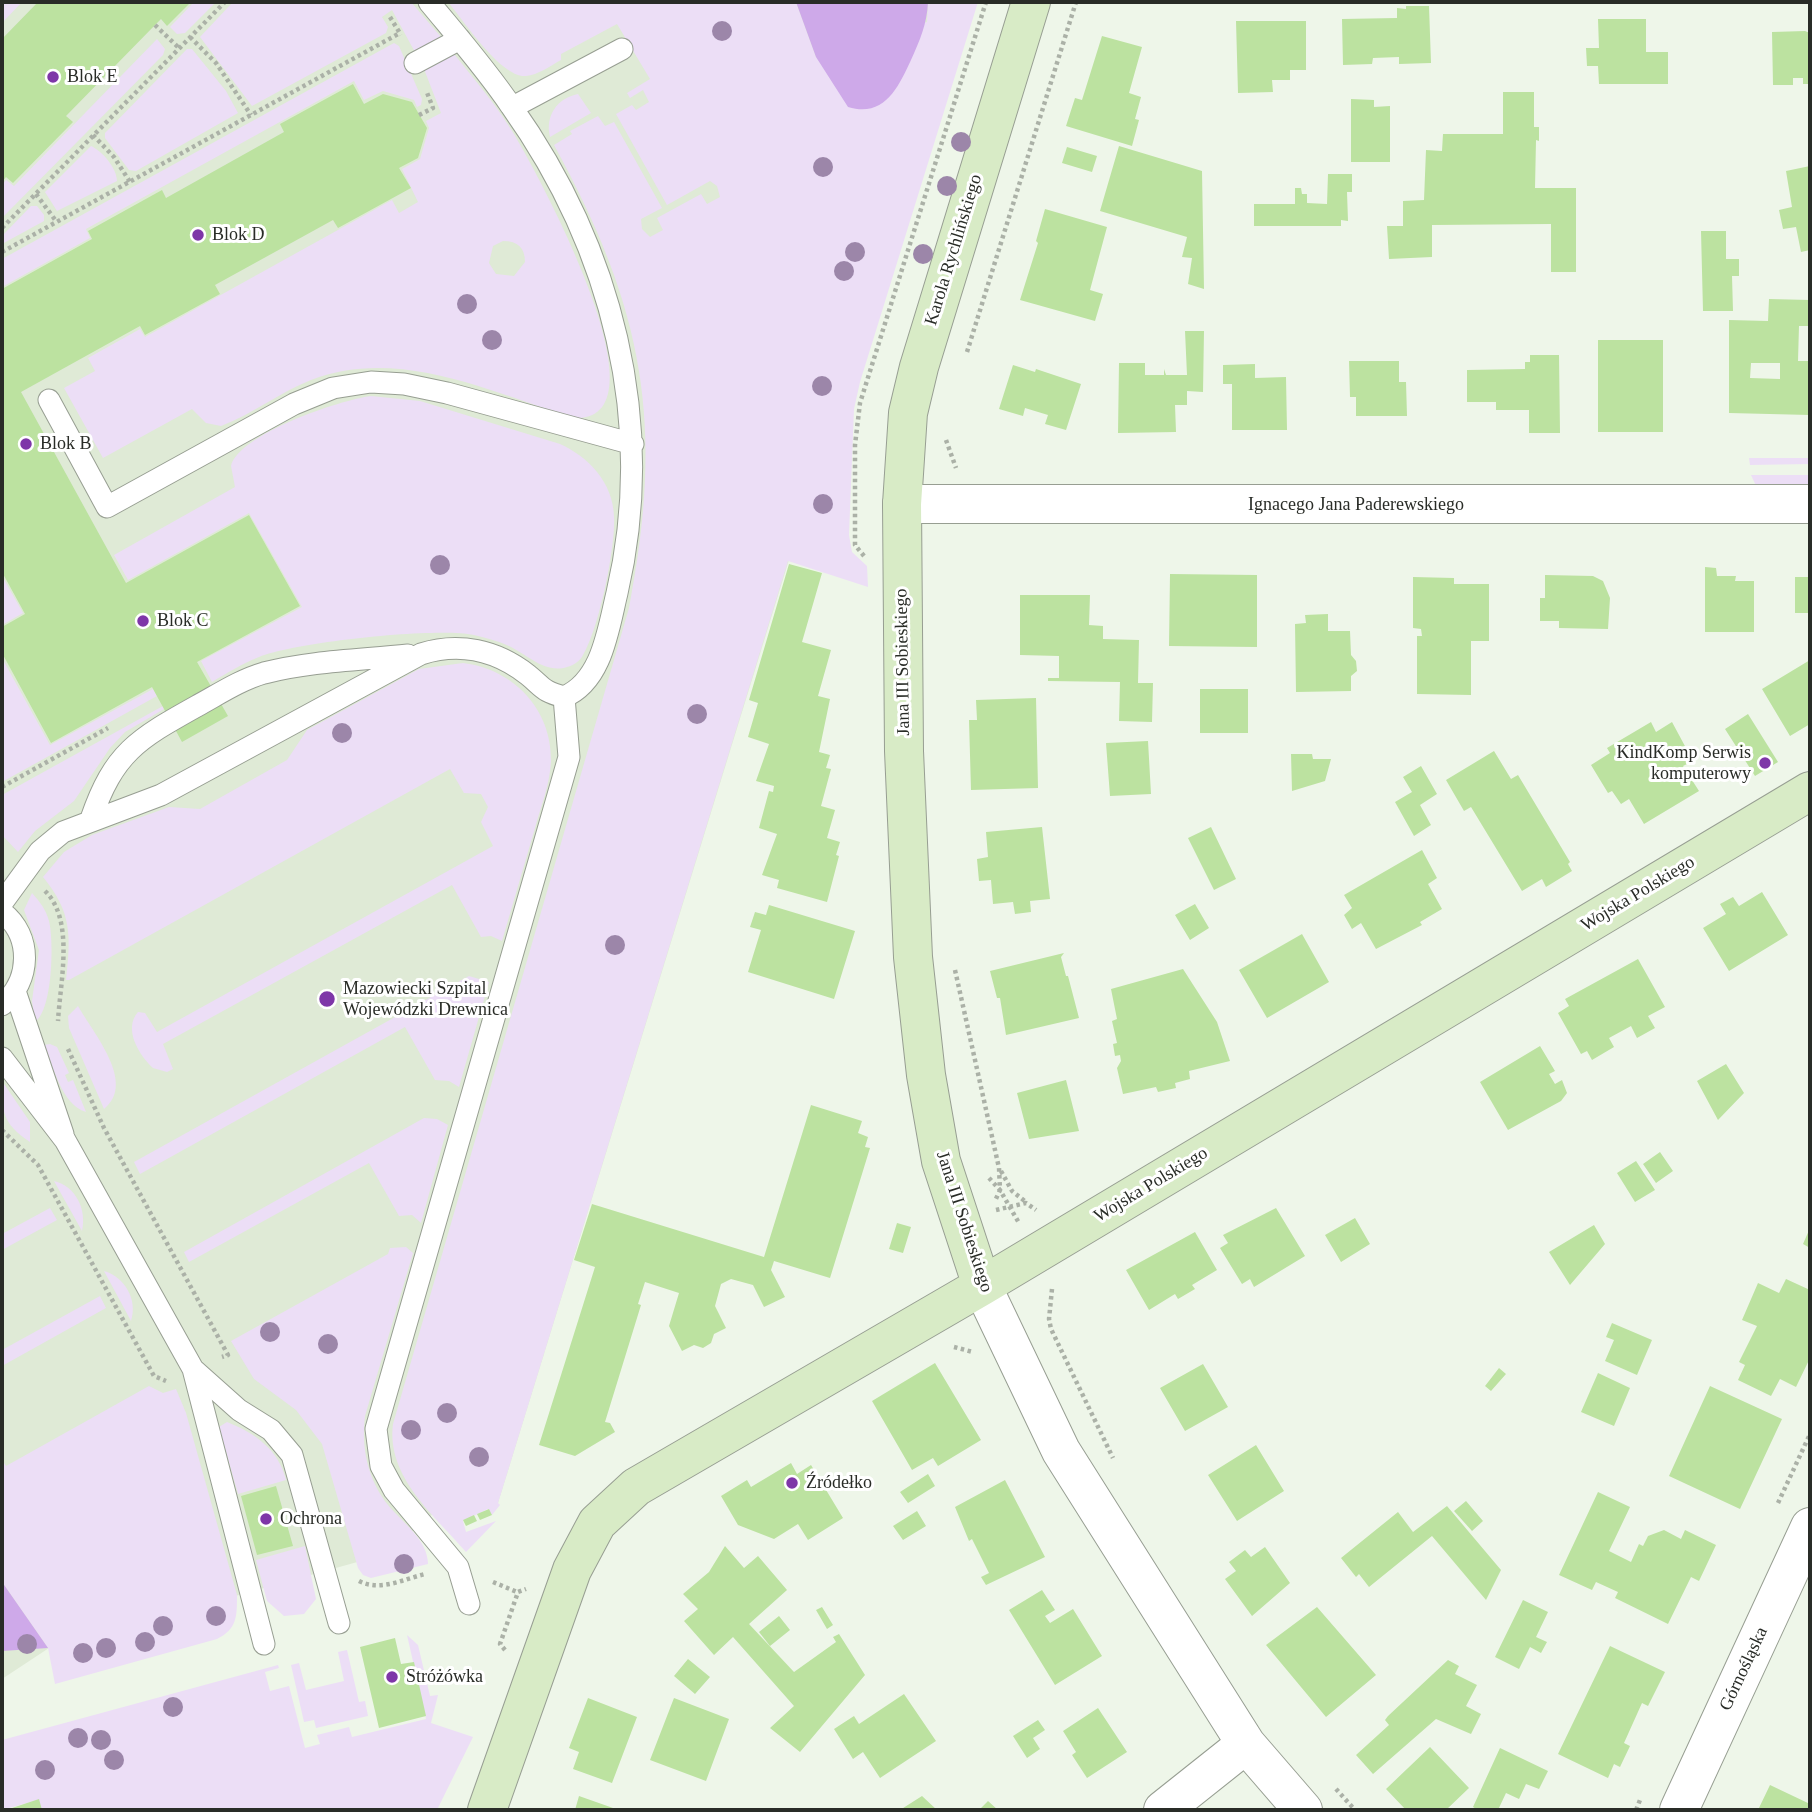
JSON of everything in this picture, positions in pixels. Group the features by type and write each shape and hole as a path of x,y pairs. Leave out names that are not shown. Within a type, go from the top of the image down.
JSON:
{"street":[{"name":"Karola Rychlińskiego","path":"902,504 908,413 919,367 1031,2"},
{"name":"Ignacego Jana Paderewskiego","path":"902,504 1810,504"},
{"name":"Jana III Sobieskiego","path":"902,504 904,751 913,957 921,1037 942,1161 982,1286 1061,1451 1246,1744 1303,1810"},
{"name":"Wojska Polskiego","path":"487,1810 572,1570 597,1523 636,1487 982,1286 1810,791"},
{"name":"Górnośląska","path":"1679,1810 1810,1527"},
{"path":"1163,1810 1246,1744"}],"lane":[{"path":"91,819 102,788 129,750 144,736 249,678 284,669 460,648 484,652 522,671 543,691 564,697 580,688 592,676 612,614 628,535 633,444 625,371 601,276 566,198 513,107 429,2"},
{"path":"415,63 460,39"},
{"path":"513,107 622,49"},
{"path":"49,400 107,507 294,404 332,388 371,382 404,383 447,393 633,444"},
{"path":"2,903 50,840 91,819 161,795 421,654"},
{"path":"469,1604 458,1567 394,1490 381,1466 376,1429 569,757 564,697"},
{"path":"2,912 18,931 24,951 24,971 9,998 52,1094 65,1140"},
{"path":"2,1058 65,1140 193,1369 264,1644"},
{"path":"193,1369 239,1410 271,1430 292,1455 339,1623"}],"path":[{"path":"2,228 225,2"},
{"path":"962,366 1076,2"},
{"path":"155,25 179,48"},
{"path":"2,252 400,33"},
{"path":"190,37 216,63 251,115"},
{"path":"93,135 114,157 130,182"},
{"path":"36,194 56,221"},
{"path":"942,430 956,469 955,505"},
{"path":"2,787 110,727"},
{"path":"63,1037 104,1128 235,1367"},
{"path":"2,1130 38,1165 154,1376 164,1381 228,1355"},
{"path":"999,1168 1012,1191 1034,1207 1042,1220"},
{"path":"989,1212 1027,1203"},
{"path":"1052,1282 1049,1319 1051,1329 1119,1469"},
{"path":"353,1575 361,1583 384,1586 458,1567 518,1592"},
{"path":"1328,1780 1355,1810"}],"shaded area":[{"name":"Mazowiecki Szpital Wojewódzki Drewnica","path":"2,2 961,2 498,1503 440,1508 386,1554 49,1648 2,1679"},
{"path":"2,2 22,2 2,23"},
{"path":"194,2 216,2 185,33 177,34 170,27"},
{"path":"233,2 411,2 441,37 416,54 392,10 382,17 388,27 386,33 252,106 200,37"},
{"path":"448,2 796,2 816,57 927,22 928,2 978,2 860,382 854,409 849,535 852,552 867,566 868,587 788,561 498,1503 500,1505 492,1515 488,1509 463,1521 466,1532 496,1521 466,1552 427,1510 405,1478 393,1443 393,1424 629,608 640,542 645,481 645,424 639,369 627,315 609,261 585,204 554,145 572,134 570,131 598,116 605,126 614,122 662,208 641,219 642,229 650,237 663,230 657,218 701,194 707,204 720,197 717,186 710,181 667,205 616,114 632,105 636,110 649,102 643,90 630,98 627,93 650,79 617,24 561,54 561,60 526,76 516,74 495,58"},
{"path":"796,2 928,2 925,25 917,46 901,81 888,98 871,108 848,107 816,57"},
{"path":"157,39 165,49 163,55 2,218 2,185 6,180 14,186"},
{"path":"394,43 399,46 422,99 421,105 417,107 414,100 383,91 364,100 354,81 86,229 90,238 2,287 2,259"},
{"path":"187,49 192,49 226,91 238,113 136,171 129,170 105,138 105,133"},
{"path":"454,54 505,121 545,191 589,290 605,339 610,380 601,409 574,418 444,376 377,368 344,371 311,380 221,426 206,423 192,409 103,458 64,388 95,371 88,358 140,329 145,337 392,200 399,213 418,202 402,169 420,159 429,128 426,121 441,113 424,69","holes":["503,241 520,246 525,257 525,262 514,276 496,274 489,263 493,246"]},
{"path":"578,94 591,113 550,137 549,122 554,109 564,99"},
{"path":"91,146 108,160 117,181 57,211 45,192"},
{"path":"31,206 37,206 44,215 44,221 2,244 2,236"},
{"path":"371,396 420,401 560,444 581,456 597,472 613,504 614,530 605,587 595,627 583,655 576,663 567,667 551,668 505,644 474,635 399,634 333,641 277,651 247,662 212,682 201,661 302,607 249,513 128,580 114,555 235,487 231,466 238,454 252,442 315,411"},
{"path":"1749,458 1810,458 1810,464 1750,465"},
{"path":"1751,475 1810,475 1810,488 1757,488"},
{"path":"2,576 23,613 2,625"},
{"path":"2,658 50,745 153,689 157,696 2,782"},
{"path":"463,663 481,667 513,683 537,709 550,742 551,761 547,787 502,941 491,936 481,937 452,885 163,1044 173,1069 167,1072 153,1068 138,1049 132,1034 132,1026 138,1012 145,1013 157,1032 493,846 481,822 488,807 481,794 464,793 450,769 69,980 66,980 69,937 64,913 43,877 64,852 92,835 169,807 200,809 287,760 307,730 419,669"},
{"path":"163,706 164,709 125,732 110,748 74,801 35,831 18,852 2,835 2,795"},
{"path":"32,893 48,917 51,931 49,990 41,1015 35,1022 32,1001 39,950 24,910"},
{"path":"469,976 489,982 459,1087 449,1081 435,1080 405,1027 140,1174 134,1162"},
{"path":"78,1006 102,1044 114,1072 116,1086 113,1098 104,1109 69,1028 68,1016"},
{"path":"44,1045 57,1047 69,1073 65,1075 68,1082 73,1080 86,1112 70,1101 59,1084"},
{"path":"2,1081 30,1122 30,1142 14,1129 5,1116"},
{"path":"424,1118 437,1119 448,1125 421,1223 412,1215 399,1216 369,1163 189,1262 184,1252"},
{"path":"54,1181 68,1188 78,1200 83,1215 82,1231"},
{"path":"50,1208 57,1220 2,1250 2,1234"},
{"path":"406,1247 413,1253 365,1416 364,1440 375,1485 388,1505 419,1539 427,1555 428,1564 371,1578 363,1575 358,1568 322,1444 296,1410 254,1379 231,1341 388,1254 390,1248"},
{"path":"104,1271 118,1278 128,1290 133,1305 131,1321"},
{"path":"100,1296 106,1308 2,1366 2,1350"},
{"path":"149,1386 163,1393 176,1389 186,1413 237,1595 234,1622 229,1631 217,1639 55,1684 48,1648 2,1582 2,1460 6,1466"},
{"path":"227,1422 247,1431 272,1451 286,1480 238,1494 219,1427"},
{"path":"305,1546 316,1599 304,1614 284,1616 267,1601 256,1560"},
{"path":"2,1582 48,1648 2,1651"},
{"path":"407,1635 418,1645 430,1696 438,1695 431,1723 473,1737 437,1810 42,1810 38,1800 2,1810 2,1740 278,1665 279,1668 265,1672 270,1691 289,1686 305,1748 320,1744 317,1735 349,1727 352,1737 426,1719"},
{"path":"347,1650 359,1702 365,1701 368,1716 316,1728 314,1720 304,1722 291,1665 299,1663 306,1690 344,1681 338,1652"}],"building":[{"name":"Blok E","path":"38,2 191,2 167,26 161,19 66,116 73,122 13,183 6,177 2,182 2,39"},
{"path":"1406,6 1429,6 1431,63 1399,64 1399,57 1373,58 1372,64 1343,65 1342,19 1397,18 1397,8 1406,9"},
{"path":"1598,19 1646,19 1646,52 1668,52 1668,84 1599,84 1598,66 1587,66 1586,48 1599,48"},
{"path":"1236,21 1306,21 1306,70 1290,70 1290,80 1272,80 1273,92 1238,93"},
{"path":"1772,32 1810,33 1810,84 1803,84 1803,78 1793,78 1793,85 1773,85"},
{"path":"1102,36 1142,47 1129,93 1141,97 1135,119 1139,120 1132,146 1066,126 1075,98 1082,100"},
{"path":"353,84 364,104 383,94 412,102 427,128 418,158 399,168 411,188 338,228 333,220 215,285 220,294 145,335 140,326 21,392 126,583 249,515 300,606 197,662 228,716 182,742 152,687 51,743 2,653 2,627 25,614 2,572 2,289 92,239 88,231 162,190 166,198 284,132 280,124"},
{"path":"1503,92 1534,92 1534,127 1539,127 1539,141 1536,140 1535,188 1576,188 1576,272 1551,272 1551,224 1432,225 1432,257 1389,259 1387,226 1403,226 1403,201 1424,200 1426,150 1442,151 1443,134 1503,134"},
{"path":"1351,99 1374,100 1374,107 1390,106 1390,162 1351,162"},
{"path":"1119,146 1202,171 1204,289 1188,284 1192,258 1182,257 1187,237 1100,211"},
{"path":"1067,147 1097,156 1092,172 1062,163"},
{"path":"1810,166 1810,250 1801,252 1796,227 1783,229 1779,210 1792,207 1786,171"},
{"path":"1328,174 1352,174 1352,192 1347,192 1348,221 1341,220 1341,226 1254,226 1254,204 1295,204 1295,188 1301,188 1302,194 1307,194 1307,203 1327,204"},
{"path":"1045,209 1107,227 1090,290 1103,294 1095,321 1020,300 1038,243 1036,241"},
{"path":"1701,231 1726,231 1726,259 1739,259 1739,276 1732,276 1733,311 1703,311"},
{"path":"1769,299 1810,300 1810,326 1799,326 1798,361 1810,361 1810,415 1729,413 1729,320 1768,321","holes":["1751,363 1780,363 1780,379 1750,378"]},
{"path":"1185,331 1204,331 1203,392 1187,391 1187,405 1175,405 1176,432 1118,433 1119,363 1145,363 1145,375 1164,375 1164,369 1166,375 1187,375"},
{"path":"1598,340 1663,340 1663,432 1598,432"},
{"path":"1530,355 1559,355 1560,433 1529,433 1529,410 1496,410 1496,402 1467,402 1467,370 1525,369 1525,362 1530,362"},
{"path":"1349,361 1399,361 1399,382 1406,382 1407,416 1356,416 1356,397 1350,397"},
{"path":"1255,364 1255,378 1286,377 1287,430 1232,430 1232,384 1223,384 1223,365"},
{"path":"1013,365 1035,372 1036,369 1081,384 1066,430 1045,424 1048,415 1025,408 1023,416 999,409"},
{"path":"789,564 822,573 802,642 831,650 818,696 830,699 819,752 830,755 826,768 831,769 821,806 835,810 827,838 840,842 827,902 777,888 779,880 762,875 777,834 759,828 769,791 773,792 774,786 756,781 769,744 748,737 758,703 749,700"},
{"path":"1705,567 1716,568 1717,576 1736,576 1735,581 1754,581 1754,632 1705,632"},
{"path":"1170,574 1257,575 1257,647 1169,646"},
{"path":"1545,575 1593,576 1603,581 1610,598 1608,629 1559,628 1559,621 1540,621 1540,598 1545,598"},
{"path":"1413,577 1454,578 1454,584 1489,584 1489,641 1471,641 1471,695 1417,694 1417,636 1422,636 1421,629 1413,628"},
{"path":"1795,577 1810,577 1810,613 1795,613"},
{"path":"1020,595 1090,595 1089,625 1103,626 1103,639 1139,640 1138,683 1153,683 1152,722 1119,721 1120,682 1048,681 1048,678 1059,678 1059,656 1020,655"},
{"path":"1328,614 1328,631 1350,631 1351,655 1356,661 1357,671 1351,676 1351,691 1296,692 1295,624 1306,623 1305,615"},
{"path":"1810,660 1810,724 1790,736 1762,689"},
{"path":"1200,689 1248,689 1248,733 1200,733"},
{"path":"1036,698 1038,788 971,790 969,720 977,720 976,700"},
{"path":"1748,714 1778,762 1755,776 1725,729"},
{"path":"1651,722 1656,732 1672,722 1693,761 1683,766 1699,791 1644,824 1629,799 1621,804 1612,791 1608,793 1591,765 1610,753 1607,748"},
{"path":"1148,741 1151,794 1110,796 1106,743"},
{"path":"1494,751 1511,779 1518,775 1570,862 1568,864 1572,871 1546,887 1542,879 1522,891 1471,807 1464,811 1446,780"},
{"path":"1291,754 1312,754 1313,759 1331,759 1325,781 1292,791"},
{"path":"1421,766 1437,794 1420,805 1431,825 1414,836 1395,802 1412,792 1403,777"},
{"path":"1042,827 1050,899 1030,901 1031,912 1015,914 1013,902 993,904 991,880 979,881 977,859 988,857 986,832"},
{"path":"1211,827 1236,879 1214,890 1188,838"},
{"path":"1422,850 1437,878 1428,884 1442,909 1420,922 1422,925 1376,949 1361,923 1352,929 1344,915 1352,908 1344,895"},
{"path":"1762,892 1788,935 1729,971 1703,928 1726,914 1720,904 1733,897 1739,906"},
{"path":"1195,904 1209,928 1190,940 1175,915"},
{"path":"769,905 855,931 834,999 748,972 761,930 750,927 755,912 766,915"},
{"path":"1302,934 1329,982 1267,1018 1239,970"},
{"path":"1064,953 1061,957 1079,1018 1006,1035 1000,998 997,998 990,971"},
{"path":"1638,959 1665,1007 1648,1016 1655,1028 1637,1038 1631,1026 1609,1038 1614,1047 1592,1060 1587,1051 1581,1054 1558,1013 1569,1006 1565,999"},
{"path":"1183,969 1217,1022 1230,1061 1189,1071 1190,1079 1175,1083 1176,1088 1158,1092 1156,1087 1123,1094 1117,1068 1121,1061 1120,1055 1115,1056 1113,1044 1117,1043 1112,1021 1117,1019 1111,989"},
{"path":"1540,1046 1555,1071 1549,1074 1555,1084 1562,1080 1567,1093 1561,1101 1508,1130 1480,1082"},
{"path":"1726,1064 1744,1093 1718,1120 1697,1081"},
{"path":"1066,1080 1079,1131 1029,1139 1017,1093"},
{"path":"811,1105 862,1121 858,1133 868,1137 865,1147 870,1148 830,1278 774,1261 771,1270 785,1297 764,1307 753,1285 731,1279 721,1284 715,1306 726,1328 714,1334 711,1343 703,1348 694,1345 682,1351 669,1326 679,1293 645,1282 638,1304 641,1305 605,1422 610,1423 615,1432 575,1456 539,1445 595,1267 574,1260 592,1204 764,1257"},
{"path":"1660,1152 1673,1171 1656,1183 1643,1164"},
{"path":"1636,1161 1655,1190 1635,1202 1617,1173"},
{"path":"1276,1208 1305,1256 1254,1287 1250,1279 1242,1284 1220,1248 1228,1243 1223,1235"},
{"path":"1355,1218 1370,1244 1341,1262 1325,1235"},
{"path":"897,1223 911,1227 903,1253 889,1249"},
{"path":"1594,1225 1605,1244 1570,1285 1549,1252"},
{"path":"1810,1228 1810,1248 1803,1244"},
{"path":"1195,1232 1217,1270 1192,1285 1195,1289 1178,1299 1175,1294 1149,1310 1126,1270"},
{"path":"1786,1279 1810,1290 1810,1358 1796,1387 1780,1379 1771,1396 1738,1380 1745,1365 1739,1362 1757,1326 1742,1320 1758,1283 1779,1293"},
{"path":"1612,1323 1652,1340 1637,1375 1605,1361 1614,1340 1606,1337"},
{"path":"935,1363 981,1440 938,1466 933,1458 912,1470 872,1401"},
{"path":"1203,1364 1228,1407 1185,1431 1160,1388"},
{"path":"1499,1368 1506,1374 1491,1391 1485,1386"},
{"path":"1598,1373 1630,1388 1614,1426 1581,1412"},
{"path":"1710,1386 1782,1419 1740,1509 1669,1476"},
{"path":"1256,1445 1284,1491 1237,1521 1208,1475"},
{"path":"791,1463 797,1474 811,1465 843,1518 808,1540 798,1524 774,1539 738,1525 721,1496 747,1480 751,1487"},
{"path":"928,1474 935,1486 908,1503 900,1492"},
{"path":"1005,1480 1045,1557 986,1585 981,1577 989,1573 972,1539 969,1541 955,1507"},
{"name":"Ochrona","path":"276,1486 293,1546 257,1555 241,1496"},
{"path":"1598,1492 1630,1507 1609,1551 1631,1562 1639,1544 1643,1546 1648,1536 1664,1530 1681,1539 1685,1530 1716,1545 1699,1581 1691,1577 1668,1624 1615,1598 1618,1592 1596,1582 1592,1590 1559,1575"},
{"path":"1466,1501 1483,1521 1472,1531 1454,1511"},
{"path":"1447,1506 1501,1570 1486,1600 1432,1536 1369,1587 1359,1574 1356,1577 1341,1558 1398,1512 1413,1532"},
{"path":"489,1509 492,1515 480,1520 477,1514"},
{"path":"917,1511 926,1526 903,1540 893,1526"},
{"path":"474,1515 477,1521 466,1526 463,1520"},
{"path":"725,1546 744,1568 758,1556 787,1590 749,1624 794,1672 836,1642 833,1637 839,1634 865,1675 800,1752 770,1728 794,1706 733,1637 714,1655 684,1621 698,1609 683,1594 709,1572"},
{"path":"1265,1547 1290,1583 1252,1616 1225,1579 1236,1571 1229,1562 1245,1550 1251,1557"},
{"path":"1042,1590 1055,1610 1045,1616 1050,1623 1073,1609 1102,1656 1055,1685 1009,1610"},
{"path":"1523,1600 1548,1612 1536,1637 1547,1642 1541,1653 1530,1647 1519,1669 1495,1657"},
{"path":"822,1607 833,1625 827,1629 816,1610"},
{"path":"1317,1607 1376,1675 1326,1717 1266,1645"},
{"path":"779,1616 790,1630 770,1646 759,1632"},
{"name":"Stróżówka","path":"395,1638 401,1664 414,1662 426,1716 379,1728 360,1647"},
{"path":"1610,1646 1665,1672 1648,1706 1642,1703 1624,1743 1630,1746 1620,1767 1614,1764 1608,1778 1558,1754"},
{"path":"688,1659 710,1677 695,1694 674,1676"},
{"path":"1448,1660 1459,1666 1455,1674 1477,1685 1466,1706 1481,1714 1471,1734 1436,1719 1373,1774 1356,1755 1389,1725 1385,1720 1388,1716"},
{"path":"904,1694 936,1741 880,1778 863,1752 853,1759 834,1729 854,1716 859,1724"},
{"path":"588,1698 637,1717 612,1783 573,1769 579,1752 569,1748"},
{"path":"674,1698 729,1719 706,1781 650,1760"},
{"path":"1098,1708 1127,1752 1087,1778 1072,1755 1076,1752 1063,1731"},
{"path":"1038,1720 1045,1730 1033,1738 1040,1749 1027,1758 1013,1736"},
{"path":"1430,1747 1469,1788 1446,1810 1406,1810 1386,1789"},
{"path":"1500,1748 1548,1771 1539,1789 1526,1784 1519,1799 1506,1793 1498,1810 1478,1810 1473,1807"},
{"path":"1770,1785 1810,1804 1810,1810 1758,1810"},
{"path":"579,1796 613,1808 575,1810"},
{"path":"922,1796 937,1810 900,1810"},
{"path":"39,1799 42,1810 6,1810"},
{"path":"988,1801 998,1810 979,1810"}],"place":[{"name":"Blok E","path":"53,77"},
{"name":"Blok D","path":"198,235"},
{"name":"Blok B","path":"26,444"},
{"name":"Blok C","path":"143,621"},
{"name":"KindKomp Serwis komputerowy","path":"1765,763"},
{"name":"Mazowiecki Szpital Wojewódzki Drewnica","path":"327,999"},
{"name":"Źródełko","path":"792,1483"},
{"name":"Ochrona","path":"266,1519"},
{"name":"Stróżówka","path":"392,1677"}]}
